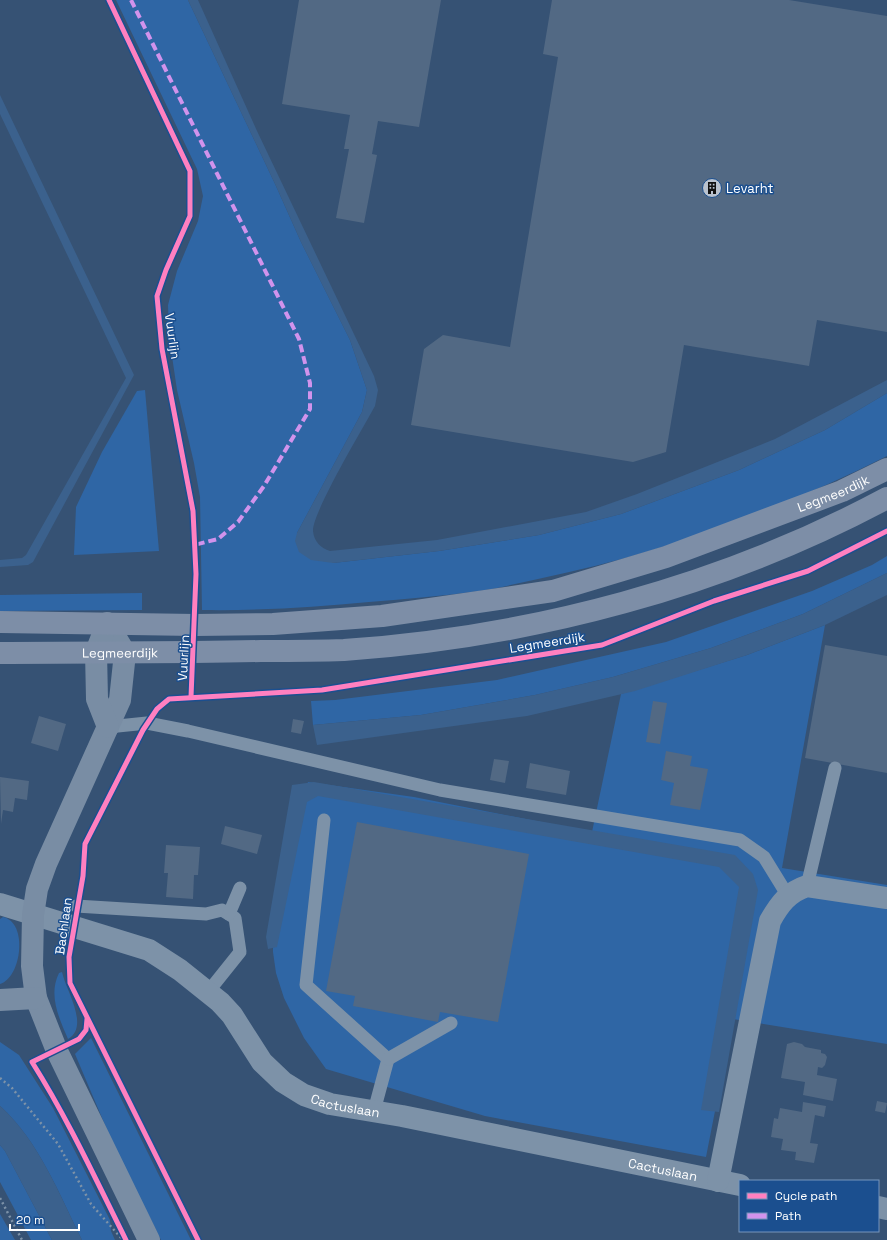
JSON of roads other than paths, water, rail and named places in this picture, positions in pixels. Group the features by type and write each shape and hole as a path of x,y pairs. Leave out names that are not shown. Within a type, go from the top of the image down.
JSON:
{"main road":[{"name":"Legmeerdijk","path":"0,622 273,624 382,616 553,591 666,557 842,492 887,469"},
{"name":"Legmeerdijk","path":"0,653 344,650 473,636 589,612 684,584 768,555 887,498"},
{"path":"107,623 96,652 97,699 108,728"},
{"path":"107,623 125,653"},
{"name":"Bachlaan","path":"125,653 120,700 46,864 37,889 33,915 32,966 36,998 60,1058 149,1240"},
{"path":"0,1000 36,998"}],"street":[{"path":"718,1181 770,921 777,907 797,891 887,898"},
{"path":"0,904 33,915"},
{"name":"Cactuslaan","path":"33,915 149,950 180,970 208,992 232,1016 262,1062 283,1082 304,1095 330,1104 374,1111 739,1185"}],"lane":[{"path":"108,728 147,723 440,790 740,840 764,857 797,891 835,768"},
{"path":"324,820 308,955 306,985 388,1059"},
{"path":"229,914 240,888"},
{"path":"76,906 206,914 222,910 229,914 235,918 240,952 208,992"},
{"path":"374,1111 388,1059 451,1023"}],"place":[{"name":"Levarht","path":"712,188"}]}
